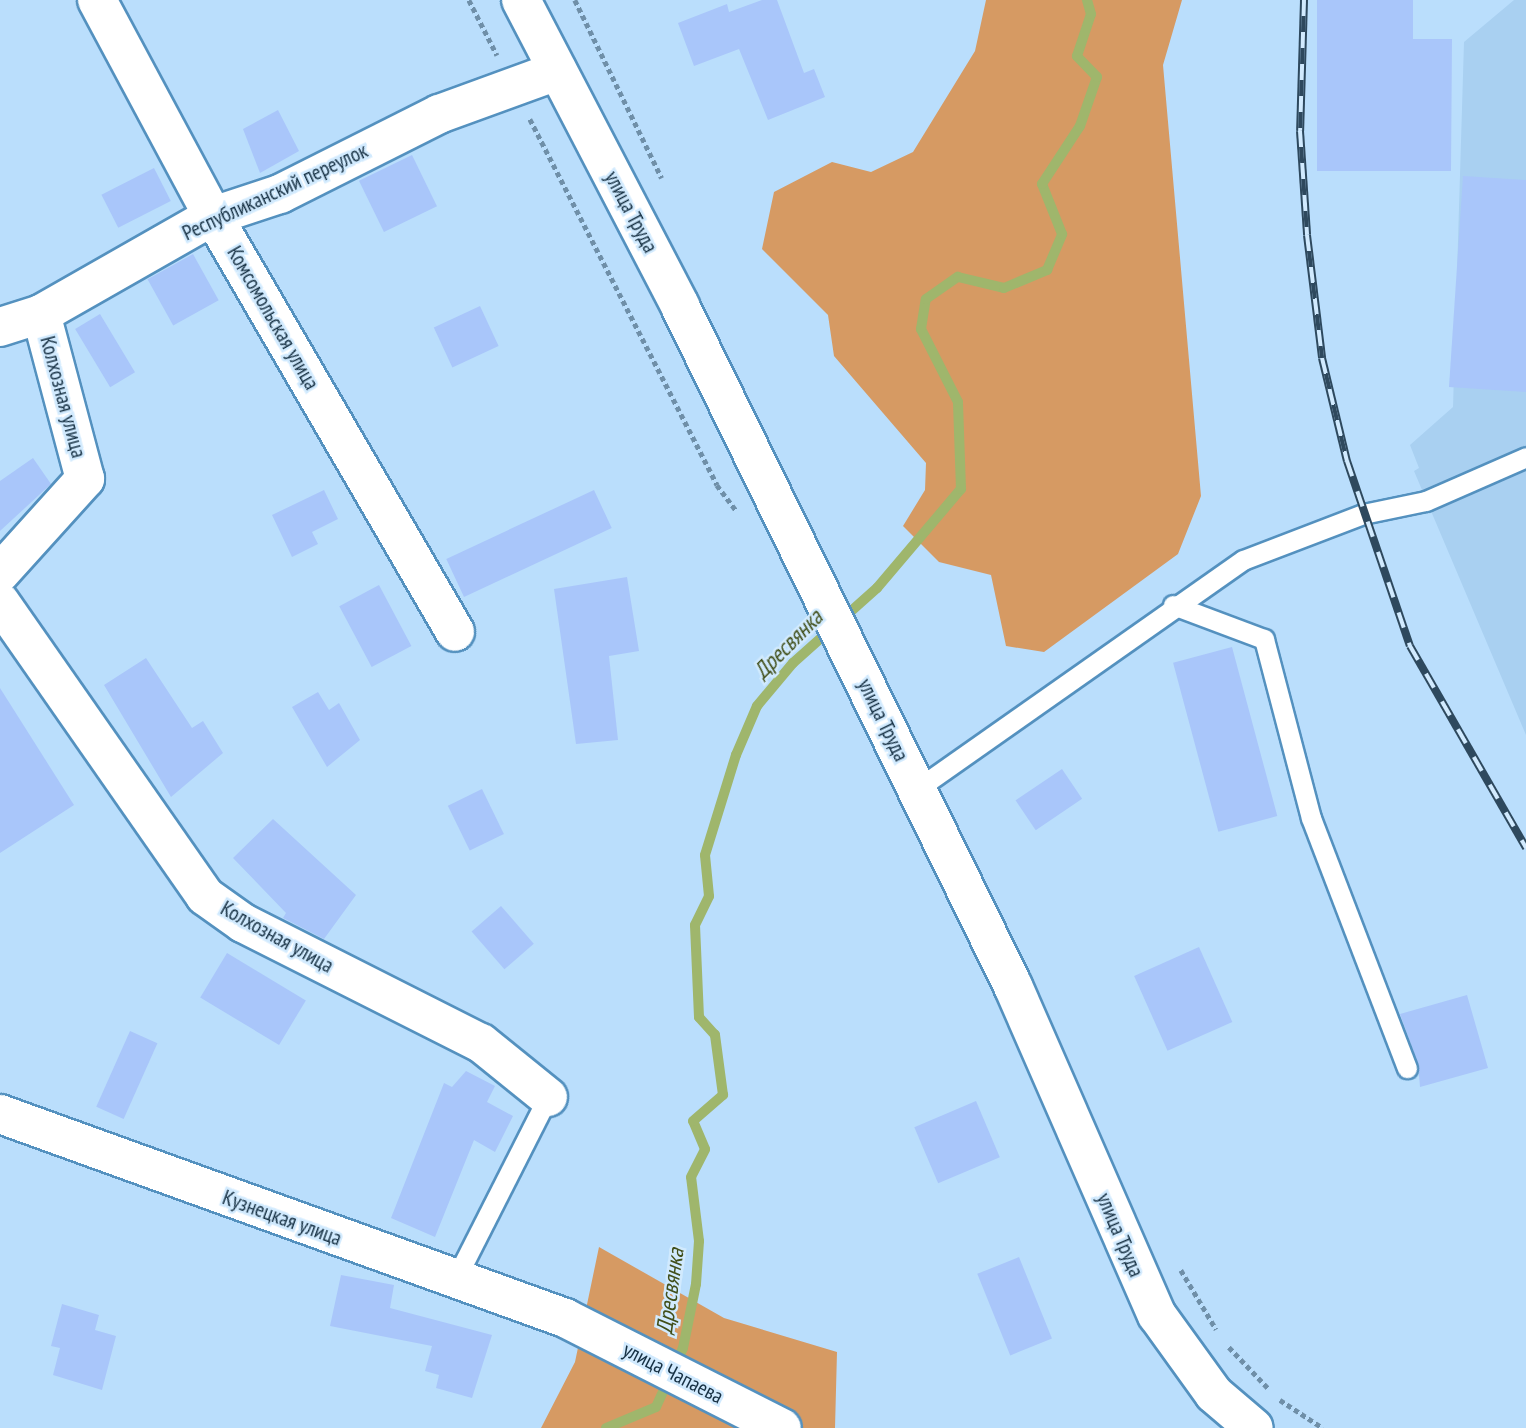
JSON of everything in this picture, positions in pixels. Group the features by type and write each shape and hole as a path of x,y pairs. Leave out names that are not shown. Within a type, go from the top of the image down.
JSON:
{"street":[{"name":"Комсомольская улица","path":"97,0 214,216 455,632"},
{"name":"улица Труда","path":"521,0 917,789 1034,1032 1157,1315 1214,1394 1254,1428"},
{"name":"Республиканский переулок","path":"0,327 41,314 214,216 280,194 439,114 558,71"},
{"name":"Колхозная улица","path":"0,573 85,479 41,314"},
{"name":"Колхозная улица","path":"0,602 205,896 243,923 481,1043 548,1097"},
{"name":"Кузнецкая улица","path":"0,1114 454,1282 565,1318"},
{"name":"улица Чапаева","path":"565,1318 782,1428"}],"lane":[{"path":"917,789 1173,605 1243,560 1307,533 1426,501 1526,457"},
{"path":"1173,605 1264,639 1311,818 1407,1068"},
{"path":"454,1282 548,1097"}],"path":[{"path":"469,0 717,485 742,518"},
{"path":"575,0 662,178"}],"shaded area":[{"path":"986,0 1182,0 1163,65 1201,496 1178,554 1044,652 1006,646 991,575 939,562 903,526 925,490 926,463 834,356 828,315 762,249 774,192 832,162 871,172 913,152 975,51"},
{"path":"1514,0 1526,0 1526,735 1414,471 1419,468 1410,445 1453,407 1464,42"},
{"path":"599,1247 724,1318 837,1352 835,1428 541,1428 575,1362"}],"building":[{"path":"762,0 777,0 804,73 814,69 825,97 768,120 739,49 694,66 678,23 727,4 729,12"},
{"path":"1317,0 1413,0 1413,39 1452,39 1451,171 1317,171"},
{"path":"278,110 299,151 260,173 243,129"},
{"path":"412,155 437,206 384,232 359,181"},
{"path":"154,168 171,201 118,228 101,195"},
{"path":"1463,176 1526,180 1526,392 1449,387"},
{"path":"193,254 219,300 173,326 148,279"},
{"path":"480,306 499,346 452,367 434,328"},
{"path":"100,314 135,372 110,387 75,329"},
{"path":"33,458 51,484 0,531 0,481"},
{"path":"324,490 338,519 312,532 318,544 292,557 272,515"},
{"path":"594,490 612,528 464,597 446,559"},
{"path":"627,577 639,651 609,656 618,740 576,744 554,589"},
{"path":"379,585 411,646 372,667 339,606"},
{"path":"1232,647 1277,816 1218,832 1173,663"},
{"path":"146,658 192,728 203,721 223,753 171,797 104,685"},
{"path":"0,688 74,805 0,853"},
{"path":"318,692 329,710 339,703 360,740 327,767 292,707"},
{"path":"1062,769 1082,799 1036,830 1016,800"},
{"path":"482,789 504,834 470,851 448,806"},
{"path":"273,819 356,895 324,939 283,918 286,913 233,858"},
{"path":"501,906 534,944 504,969 472,932"},
{"path":"1199,947 1232,1022 1167,1051 1134,976"},
{"path":"227,953 306,1000 279,1045 200,998"},
{"path":"1467,995 1488,1068 1420,1087 1418,1064 1400,1014"},
{"path":"130,1031 157,1043 124,1119 96,1107"},
{"path":"466,1071 495,1086 487,1102 513,1116 495,1152 474,1140 435,1237 391,1218 444,1083 452,1087"},
{"path":"976,1101 1000,1157 938,1183 914,1127"},
{"path":"1019,1257 1052,1339 1010,1355 977,1274"},
{"path":"341,1275 394,1285 390,1308 492,1335 472,1398 436,1388 439,1375 425,1371 432,1346 330,1326"},
{"path":"62,1304 99,1315 95,1330 116,1336 102,1390 53,1375 60,1348 51,1346"}],"waterway":[{"name":"Дресвянка","path":"606,1428 656,1407 683,1348 696,1284 699,1241 691,1177 705,1149 693,1121 723,1095 715,1035 699,1017 695,925 709,896 705,855 736,755 757,706 793,663 877,588 961,489 958,402 921,329 926,299 958,277 1004,288 1047,270 1062,234 1042,184 1080,126 1097,77 1077,56 1091,14 1087,0"}],"railway":[{"path":"1304,0 1300,131 1307,235 1322,358 1347,461 1410,646 1526,848"}]}
